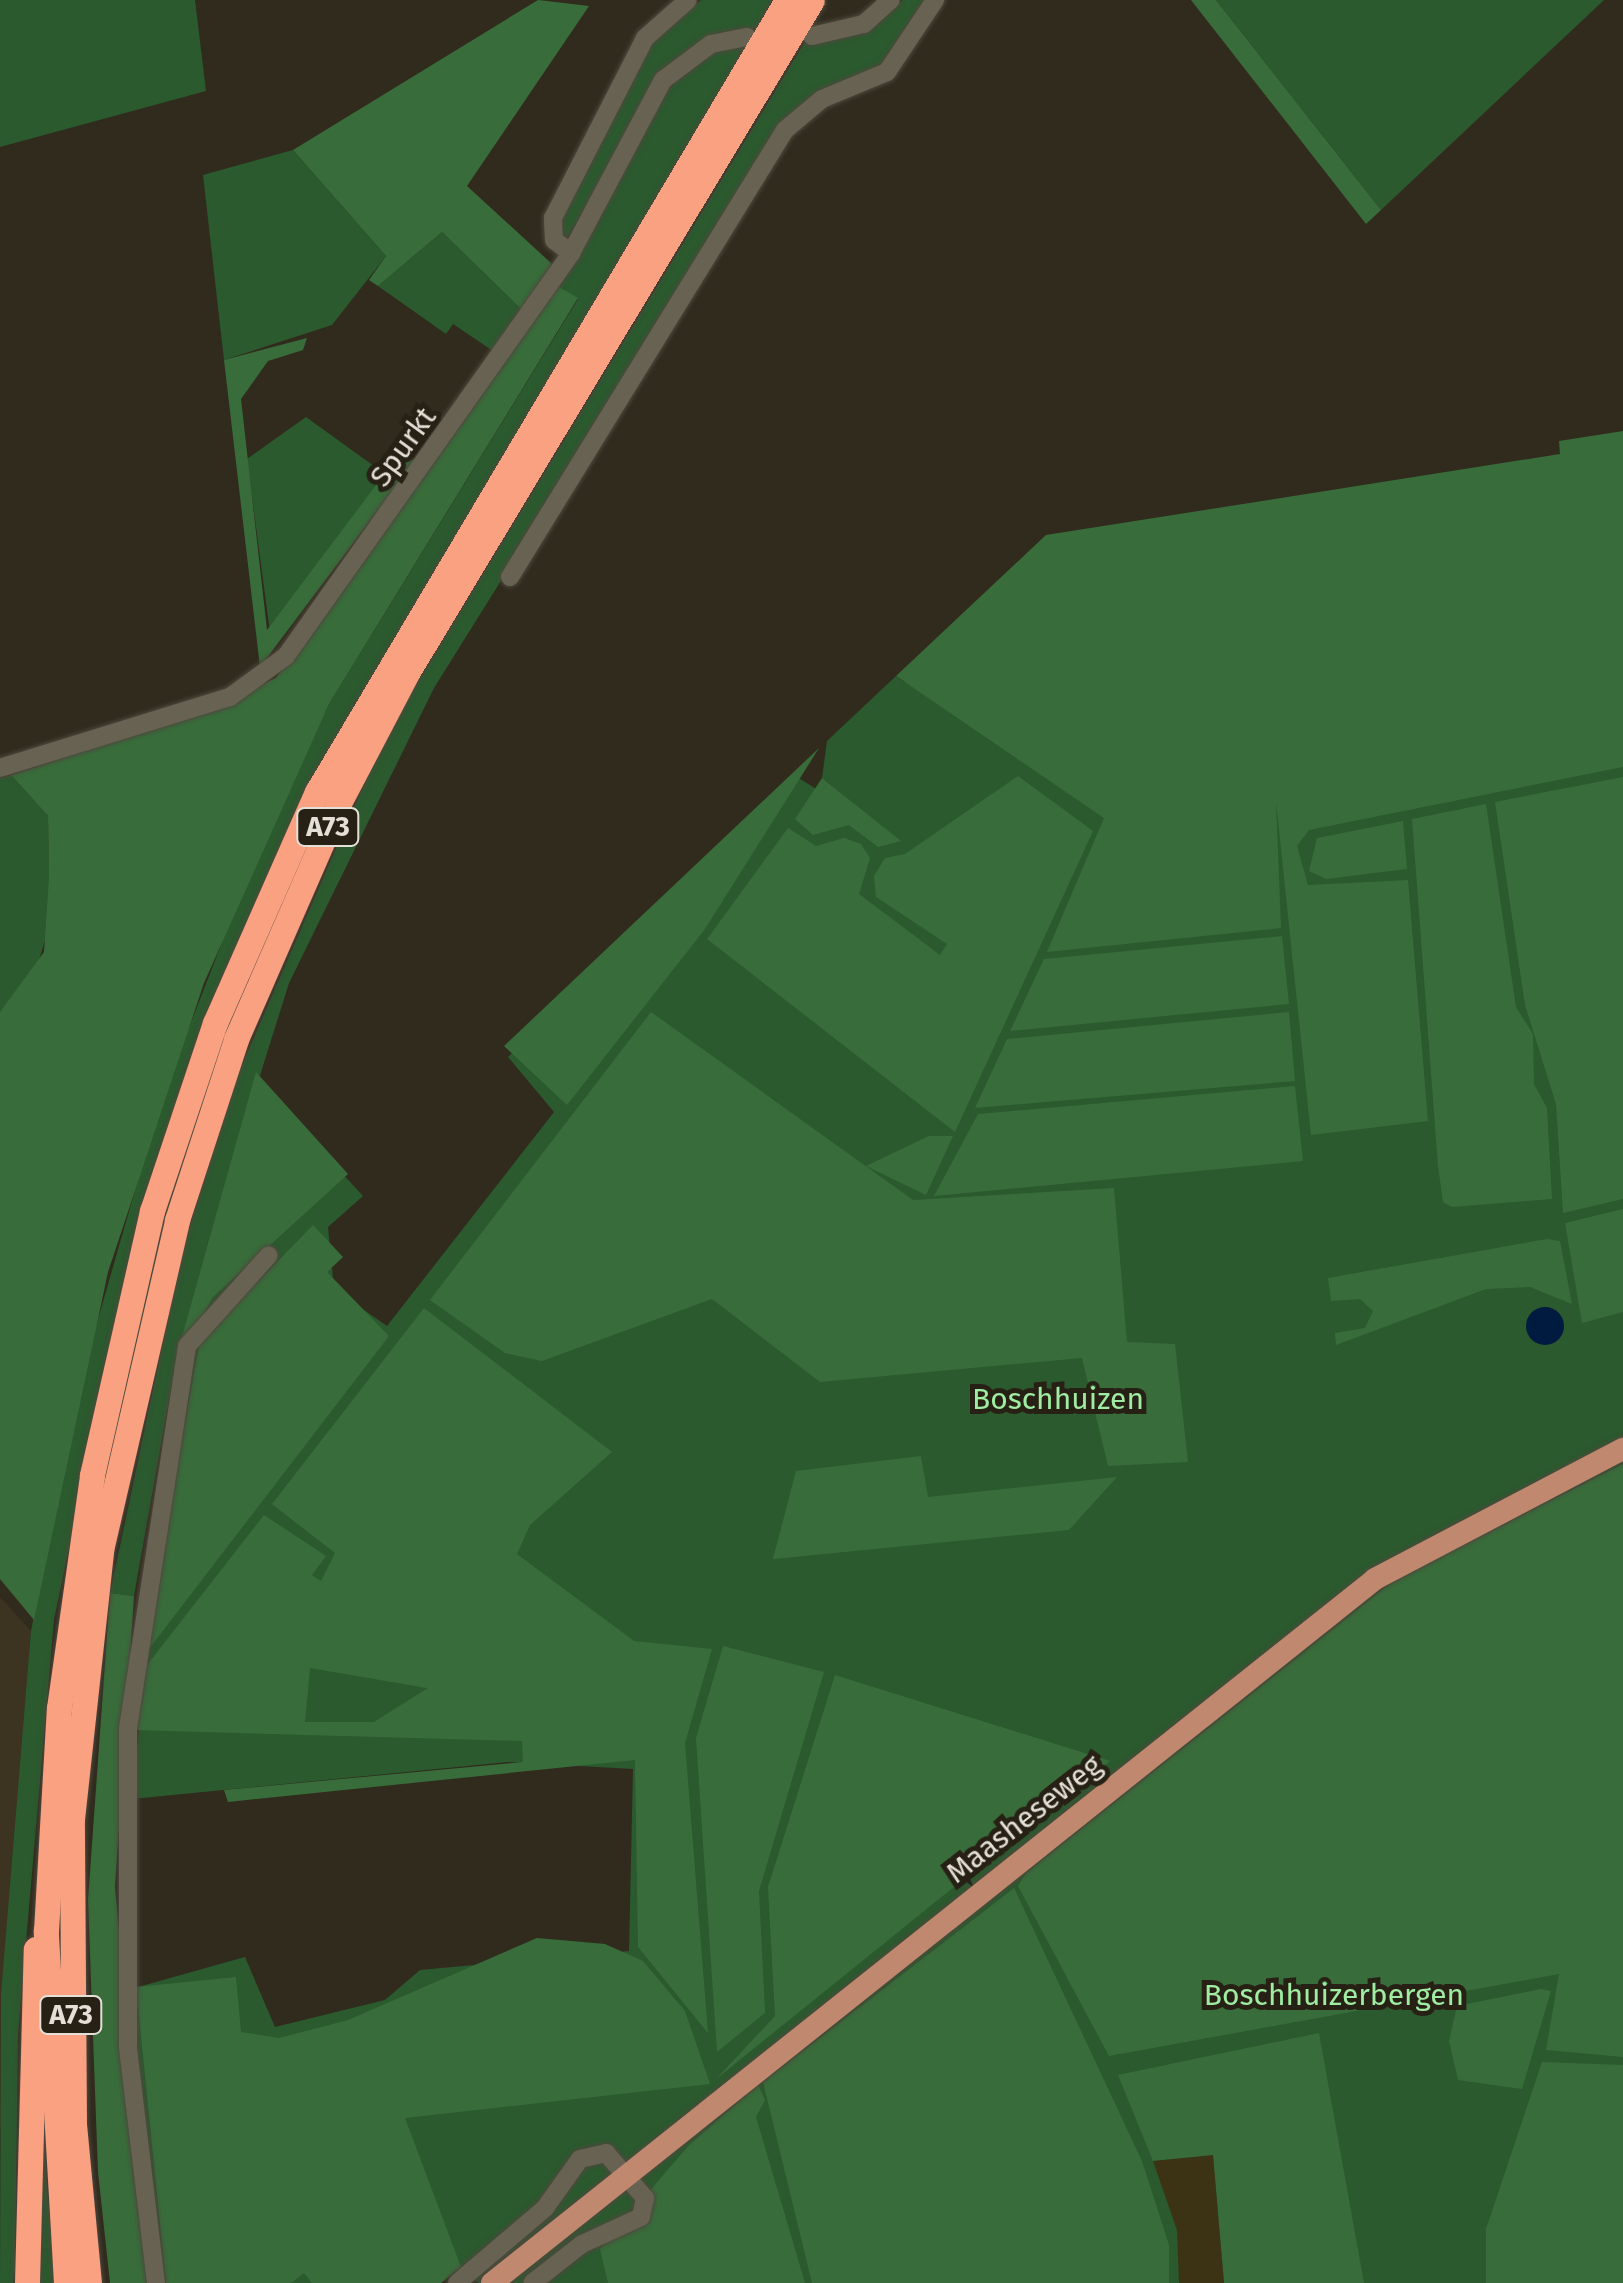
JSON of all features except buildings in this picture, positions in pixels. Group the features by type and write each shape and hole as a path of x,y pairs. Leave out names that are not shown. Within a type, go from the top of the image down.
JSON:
{"highway":[{"name":"A73","path":"26,2283 27,2035 47,1889 60,1708 92,1475 152,1211 215,1023 275,879 388,660 705,149 787,0"},
{"name":"A73","path":"89,2283 73,2105 74,1801 111,1497 183,1202 286,917 398,690 812,0"},
{"name":"A73","path":"47,1889 66,2283"}],"main road":[{"name":"Maasheseweg","path":"492,2283 1374,1579 1623,1449"}],"street":[{"path":"571,253 554,240 553,218 644,38 688,0"},
{"path":"812,36 864,24 892,0"},
{"path":"510,577 785,130 822,98 888,72 935,0"},
{"name":"Spurkt","path":"0,768 257,684 286,656 571,253 663,80 711,44 747,38"},
{"path":"156,2283 127,2029 128,1728 187,1346 270,1255"},
{"path":"457,2283 545,2208 589,2152 606,2153 645,2198 641,2217 582,2244 532,2283"}],"shaded area":[{"path":"0,1597 31,1631 0,2139"}],"green space":[{"path":"0,0 195,0 206,91 0,147"},
{"path":"538,0 589,6 467,186 552,264 522,310 442,232 378,286 369,280 386,256 293,150"},
{"path":"701,0 772,0 756,29 708,37 665,67 564,244 557,221 653,38"},
{"name":"Boschhuizen","path":"903,0 929,0 888,65 792,114 434,688 289,983 186,1311 258,1082 363,1196 328,1227 334,1289 387,1326 554,1112 508,1057 797,777 900,841 822,778 827,741 896,676 904,682 1623,444 1623,2283 479,2283 456,2267 438,2283 134,2283 106,1996 245,1957 275,2027 385,2000 420,1970 629,1951 633,1769 508,1762 132,1799 177,1354 134,1596 110,1593 183,1248 235,1081 385,736 806,40 863,31"},
{"path":"1191,0 1216,0 1381,210 1366,224"},
{"path":"1216,0 1604,0 1381,210"},
{"path":"749,43 312,784 122,1293 54,1620 18,2034 15,2271 13,2283 0,2283 1,1994 31,1631 84,1368 161,1100 242,891 329,704 578,299 556,285 665,90 710,52"},
{"path":"293,150 386,256 332,325 224,360 203,175"},
{"path":"442,232 522,310 493,351 453,324 446,334 378,286"},
{"path":"556,285 578,298 329,704 204,983 108,1272 34,1620 0,1579 0,1012 44,952 48,816 11,775 187,718 276,678"},
{"path":"307,338 303,350 268,361 241,399 267,630 401,452 415,461 260,667 224,360"},
{"path":"306,417 385,474 270,632 247,459"},
{"path":"1623,431 1623,767 1309,830 1297,846 1308,885 1408,880 1428,1121 1311,1135 1276,801 1281,928 1047,952 1104,818 896,676 1046,535 1560,454 1559,441"},
{"path":"819,748 705,929 567,1105 504,1046"},
{"path":"11,775 48,816 50,923 35,974 0,1012 0,778"},
{"path":"1018,776 1093,831 955,1132 707,939 788,828 816,846 844,838 861,844 870,858 859,894 940,955 947,944 876,897 874,876 885,858 905,854"},
{"path":"1623,777 1623,1199 1563,1213 1556,1104 1525,1005 1495,802"},
{"path":"822,778 901,841 878,847 849,825 813,835 795,819"},
{"path":"1486,804 1516,1007 1533,1034 1534,1084 1547,1108 1552,1199 1452,1207 1443,1202 1438,1166 1412,819"},
{"path":"1403,821 1407,869 1326,879 1309,871 1317,838"},
{"path":"1282,936 1289,1004 1010,1031 1044,959"},
{"path":"651,1012 913,1200 1114,1188 1127,1342 1175,1344 1188,1462 1108,1466 1082,1358 820,1382 712,1299 542,1361 505,1353 430,1300"},
{"path":"1289,1012 1295,1081 975,1108 1007,1039"},
{"path":"256,1072 348,1174 213,1297 173,1369"},
{"path":"1295,1086 1303,1161 934,1196 978,1114"},
{"path":"929,1136 953,1136 926,1195 866,1166"},
{"path":"1623,1209 1623,1312 1582,1323 1565,1223"},
{"path":"313,1225 343,1257 327,1272 389,1336 142,1658 200,1341"},
{"path":"1547,1239 1560,1241 1572,1304 1530,1287 1486,1289 1336,1345 1335,1333 1365,1328 1373,1311 1360,1299 1331,1301 1328,1278"},
{"path":"424,1308 612,1452 530,1525 517,1554 634,1641 712,1649 685,1743 708,2033 638,1947 635,1760 228,1802 224,1790 523,1762 522,1741 135,1730 140,1674 264,1515 326,1556 312,1575 321,1581 335,1553 272,1504","holes":["310,1668 428,1688 374,1722 305,1722"]},
{"path":"921,1456 928,1497 1117,1477 1069,1530 773,1559 796,1471"},
{"name":"Boschhuizerbergen","path":"1623,1464 1623,2057 1546,2050 1559,1974 1109,2056 1018,1886 1026,1873 1395,1580"},
{"path":"110,1593 134,1596 115,1887 151,2283 110,2283 98,2172 88,1900"},
{"path":"723,1646 824,1672 759,1891 765,2013 717,2052 696,1738"},
{"path":"835,1675 1110,1761 716,2079 775,2016 768,1887"},
{"path":"1014,1888 1142,2161 1169,2245 1169,2283 812,2283 763,2082"},
{"path":"537,1938 605,1944 643,1961 685,2011 710,2084 405,2118 461,2267 441,2283 312,2283 304,2273 291,2283 166,2283 136,1987 236,1977 241,2032 279,2038 348,2020"},
{"path":"1541,1989 1551,1991 1522,2089 1458,2080 1449,2041 1457,2006"},
{"path":"1319,2033 1364,2283 1224,2283 1213,2156 1153,2161 1118,2075"},
{"path":"1542,2062 1623,2065 1623,2283 1486,2283 1486,2229"},
{"path":"41,2070 44,2147 55,2283 31,2283"},
{"path":"758,2085 765,2100 756,2117 805,2283 608,2283 600,2249 689,2145"}],"sand":[{"path":"1213,2155 1224,2283 1179,2283 1177,2230 1153,2161"}],"water":[{"path":"1545,1307 1559,1312 1564,1326 1559,1340 1545,1345 1531,1340 1526,1326 1531,1312"}]}
